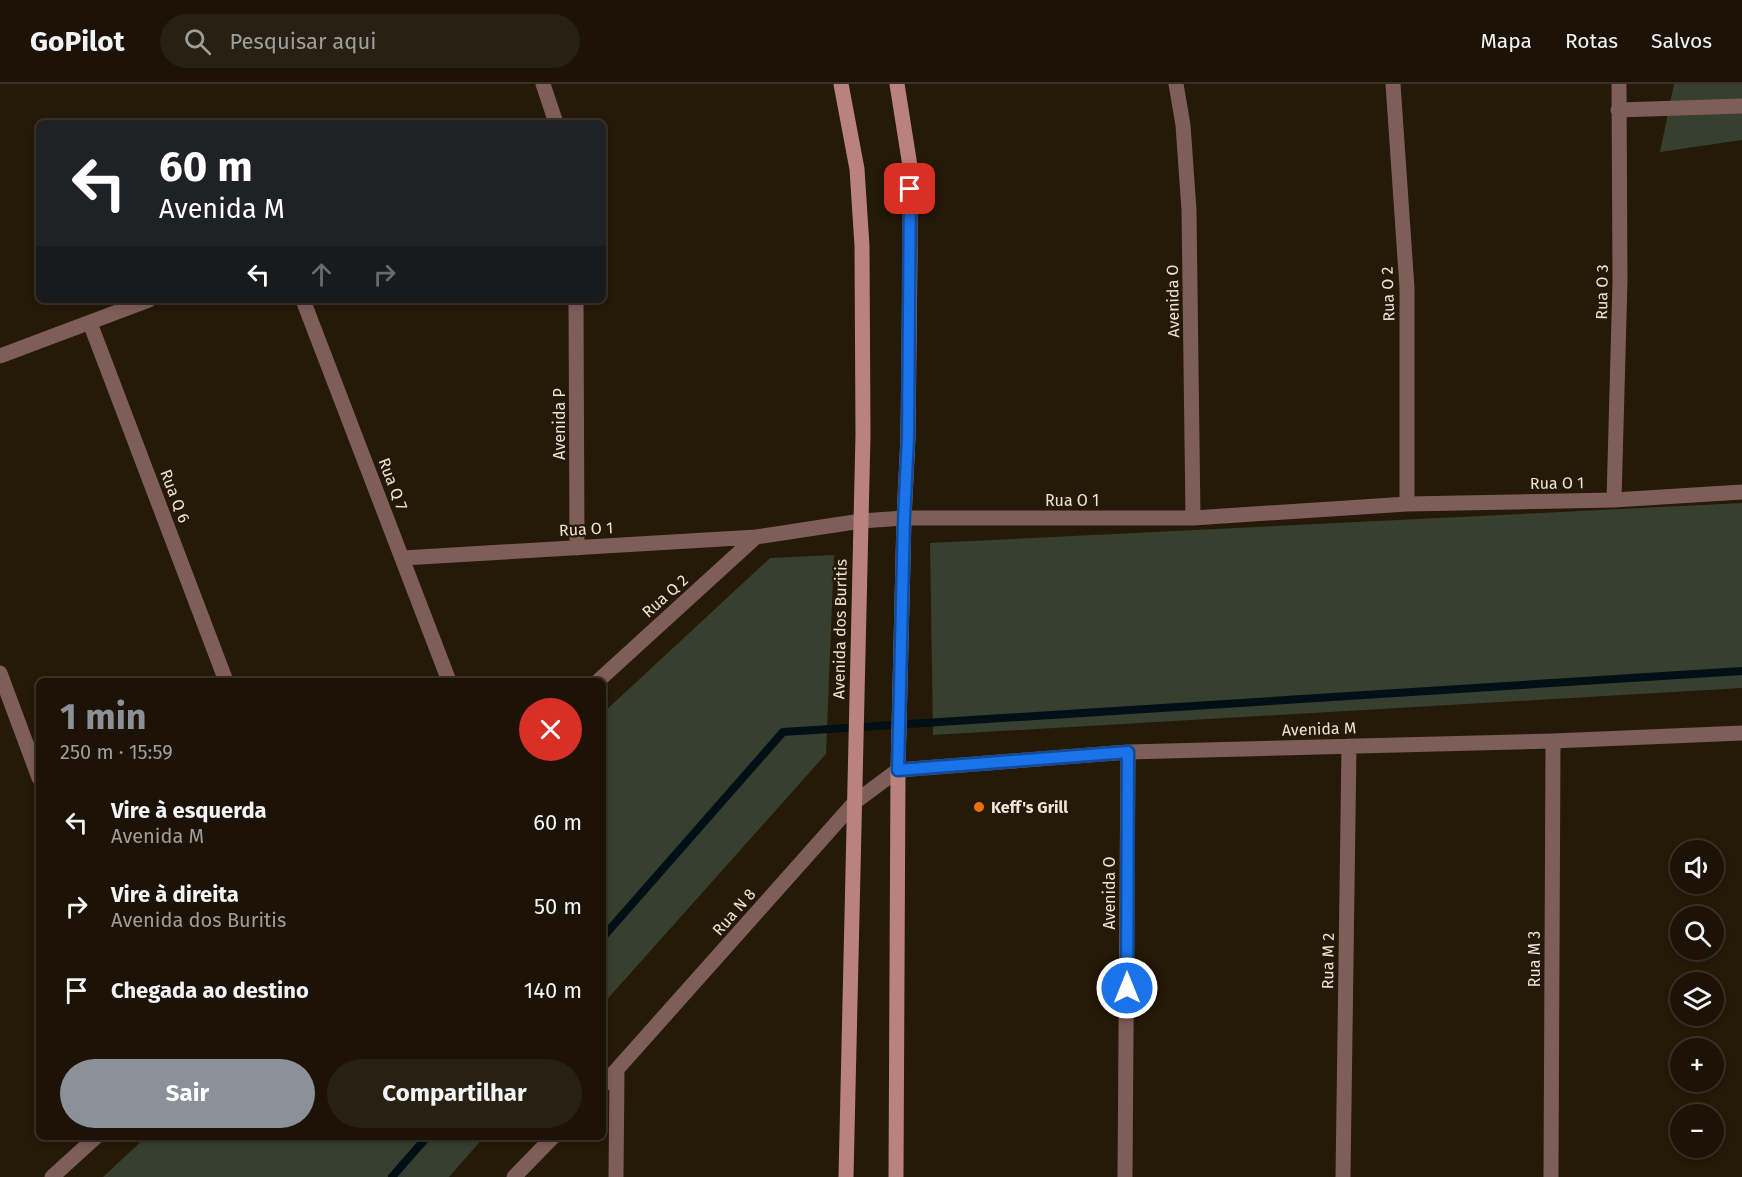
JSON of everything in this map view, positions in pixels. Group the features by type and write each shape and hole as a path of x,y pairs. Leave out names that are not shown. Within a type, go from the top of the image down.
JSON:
{"main road":[{"name":"Avenida dos Buritis","path":"841,84 857,169 862,246 863,435 846,1177"},
{"path":"896,1177 898,743 908,437 910,166 897,84"}],"street":[{"path":"543,84 555,120"},
{"name":"Avenida O","path":"1176,84 1183,125 1189,210 1193,518"},
{"name":"Rua O 2","path":"1393,84 1407,288 1407,504"},
{"name":"Rua O 3","path":"1614,500 1620,281 1619,84"},
{"path":"1618,110 1742,106"},
{"path":"0,356 141,303"},
{"name":"Rua Q 7","path":"304,303 448,678"},
{"name":"Avenida P","path":"576,303 577,548"},
{"name":"Rua Q 6","path":"90,323 225,678"},
{"name":"Rua O 1","path":"403,558 756,537 861,521 904,518 1193,518 1407,504 1614,500 1742,492"},
{"name":"Rua Q 2","path":"601,678 756,537"},
{"path":"0,673 36,770"},
{"name":"Avenida M","path":"898,770 1128,752 1553,741 1742,733"},
{"name":"Rua M 3","path":"1551,1177 1553,741"},
{"name":"Rua M 2","path":"1343,1177 1349,746"},
{"name":"Avenida O","path":"1125,1177 1128,752"},
{"name":"Rua N 8","path":"606,1082 855,802 898,770"},
{"path":"616,1177 617,1070"},
{"path":"52,1177 93,1140"},
{"path":"514,1177 550,1140"}],"green space":[{"path":"1674,84 1742,84 1742,140 1660,152"},
{"path":"1742,503 1742,688 933,735 930,543"},
{"path":"834,555 826,754 606,1001 606,710 770,558"},
{"path":"143,1140 481,1140 449,1177 103,1177"}],"waterway":[{"path":"606,934 783,732 1742,671"},
{"path":"392,1177 424,1140"}],"place":[{"name":"Keff's Grill","path":"979,807"}],"route":[{"path":"910,189 908,437 898,770 1128,752 1127,988"}]}
